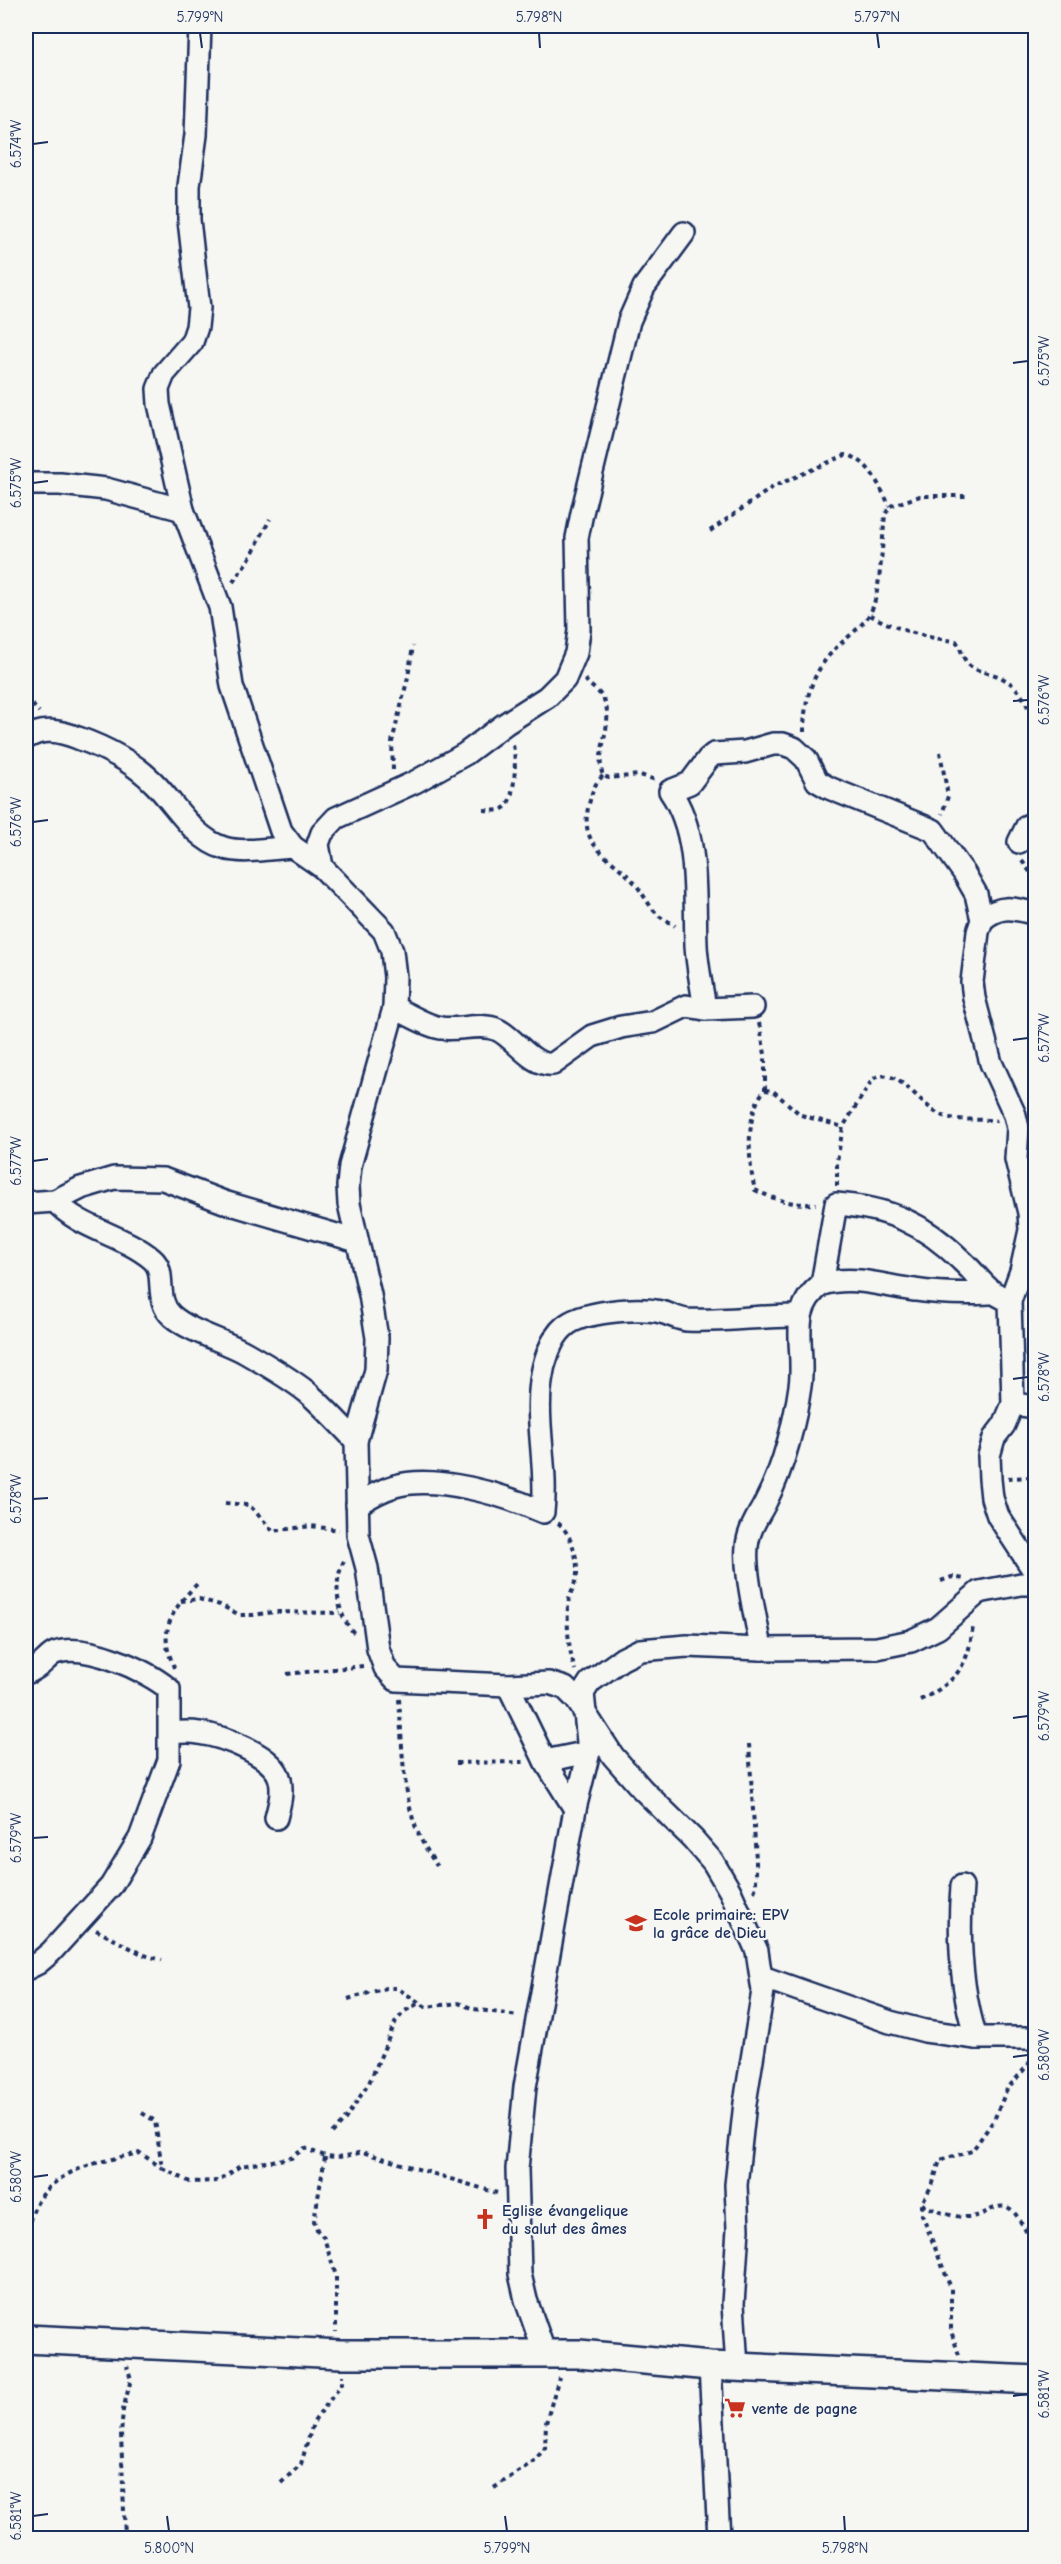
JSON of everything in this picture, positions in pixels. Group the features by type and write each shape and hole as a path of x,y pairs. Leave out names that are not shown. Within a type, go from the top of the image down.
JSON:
{"street":[{"path":"200,26 196,135 189,209 199,308 197,327 192,342 164,374 158,388 159,404 183,510 220,607 232,686 244,727 266,782 274,816 293,848 322,867 384,931 392,951 395,977 394,1008 350,1166 348,1186 349,1204 370,1295 377,1338 376,1370 356,1441 358,1535 367,1568 386,1666 508,1685 549,1683 565,1688 576,1699 587,1718 630,1776 693,1839 712,1862 744,1920 757,1951 763,1991 746,2093 736,2185 738,2229 733,2304 737,2367"},
{"path":"322,867 318,844 322,833 336,818 393,792 465,754 553,691 565,679 576,653 579,620 577,538 629,321 644,287 684,233"},
{"path":"26,484 60,484 106,489 183,510"},
{"path":"26,738 52,729 100,746 126,760 153,781 206,838 224,848 246,850 293,848"},
{"path":"705,1009 696,948 690,841 683,815 670,791 690,783 708,759 721,752 745,752 773,744 783,744 794,748 807,759 817,781 933,830 971,885 982,920"},
{"path":"1019,842 1027,826 1035,822"},
{"path":"1035,914 1007,908 990,913 982,920 978,932 972,982 991,1063 1011,1104 1018,1128 1016,1158 1029,1213 1030,1230 1021,1271 1011,1299 1013,1404 1004,1425 994,1438 989,1456 992,1498 998,1516 1035,1574"},
{"path":"394,1008 440,1028 485,1027 496,1029 529,1055 547,1065 553,1064 592,1036 607,1030 653,1022 686,1006 705,1009 753,1006"},
{"path":"26,1203 55,1201 81,1188 114,1178 163,1179 224,1202 357,1241"},
{"path":"55,1201 66,1212 117,1236 154,1260 160,1276 162,1302 175,1319 244,1352 284,1376 309,1394 356,1441"},
{"path":"822,1284 836,1204 877,1208 923,1229 963,1262 990,1293"},
{"path":"1011,1299 1035,1275"},
{"path":"761,1649 747,1565 747,1542 754,1520 771,1490 797,1408 801,1380 800,1316 809,1294 822,1284 838,1280 859,1280 934,1293 990,1293 1011,1299"},
{"path":"357,1505 375,1494 396,1486 420,1482 483,1491 520,1502 543,1512 546,1489 541,1382 547,1356 562,1328 571,1322 587,1317 633,1310 663,1312 688,1320 800,1316"},
{"path":"1013,1404 1035,1407"},
{"path":"557,2354 526,2300 520,2274 517,2169 525,2087 536,2019 544,1987 575,1809 589,1752 584,1693 590,1682 622,1659 640,1650 687,1646 761,1649 866,1648 911,1641 938,1628 980,1592 1021,1584 1035,1584"},
{"path":"26,1673 37,1670 53,1653 94,1653 109,1656 132,1666 169,1689 171,1733 169,1760 163,1782 140,1838 111,1886 51,1952 38,1964 26,1969"},
{"path":"508,1685 545,1761 575,1809"},
{"path":"171,1733 202,1733 263,1757 276,1768 281,1781 276,1818"},
{"path":"545,1761 589,1752"},
{"path":"962,1886 961,1924 965,1993 976,2038"},
{"path":"762,1977 891,2022 925,2031 976,2038 1033,2038"},
{"path":"26,2338 340,2354 557,2354 710,2366 1035,2380"},
{"path":"710,2366 719,2538"}],"path":[{"path":"710,531 773,487 845,455 856,456 865,464 890,506"},
{"path":"807,759 804,718 815,674 828,655 870,615 876,593 885,515 890,506 920,496 967,496"},
{"path":"220,607 270,519"},
{"path":"870,615 886,624 922,636 956,641 964,659 971,667 1005,679 1016,687 1025,698 1035,732"},
{"path":"393,792 392,742 408,677 412,646"},
{"path":"576,653 583,676 604,698 607,724 601,762 603,776 593,789 587,812 586,830 602,855 633,881 660,917 682,931 696,948"},
{"path":"484,810 505,807 511,790 515,755 505,724"},
{"path":"933,830 946,807 948,795 940,752"},
{"path":"603,776 609,778 640,775 656,780 670,791"},
{"path":"753,1006 764,1043 765,1090 757,1098 749,1155 755,1190 778,1201 795,1204 836,1204 837,1161 843,1127 878,1074 886,1074 908,1088 939,1114 1002,1121 1018,1128"},
{"path":"765,1090 773,1091 801,1115 843,1127"},
{"path":"225,1503 249,1505 273,1531 310,1526 358,1535 338,1571 340,1613 350,1629 386,1666 414,1823 423,1844 437,1866"},
{"path":"543,1512 564,1528 575,1553 577,1575 568,1602 567,1637 574,1667 584,1693"},
{"path":"169,1689 174,1679 174,1666 167,1646 167,1625 181,1601 197,1584"},
{"path":"181,1601 199,1599 220,1605 240,1615 253,1616 274,1612 340,1613"},
{"path":"287,1674 386,1666"},
{"path":"744,1920 756,1887 749,1744"},
{"path":"456,1763 545,1761"},
{"path":"81,1919 98,1931 144,1955 162,1960"},
{"path":"348,1999 386,1988 397,1988 426,2007 458,2003 496,2013 536,2019"},
{"path":"332,2133 344,2121 369,2083 396,2021 405,2011 418,2003"},
{"path":"959,2377 958,2347 951,2331 951,2288 924,2226 922,2203 933,2183 940,2160 972,2151 982,2139 1007,2090 1029,2064 1033,2038"},
{"path":"142,2113 155,2121 162,2168"},
{"path":"26,2266 28,2227 43,2192 76,2169 100,2160 140,2152 162,2168 190,2182 219,2181 240,2166 291,2158 305,2148 325,2157 344,2157 362,2152 517,2199"},
{"path":"281,2483 301,2464 313,2423 342,2383 335,2325 336,2276 324,2238 317,2230 314,2221 325,2157"},
{"path":"922,2203 961,2217 978,2216 992,2208 1007,2207 1014,2213 1031,2241 1035,2243"},
{"path":"119,2342 131,2379 123,2410 121,2434 125,2538"},
{"path":"494,2488 534,2461 545,2448 550,2404 556,2382 557,2354"}],"place":[{"name":"Ecole primaire: EPV la grâce de Dieu","path":"636,1923"},
{"name":"Eglise évangelique du salut des âmes","path":"485,2219"},
{"name":"vente de pagne","path":"735,2408"}]}
